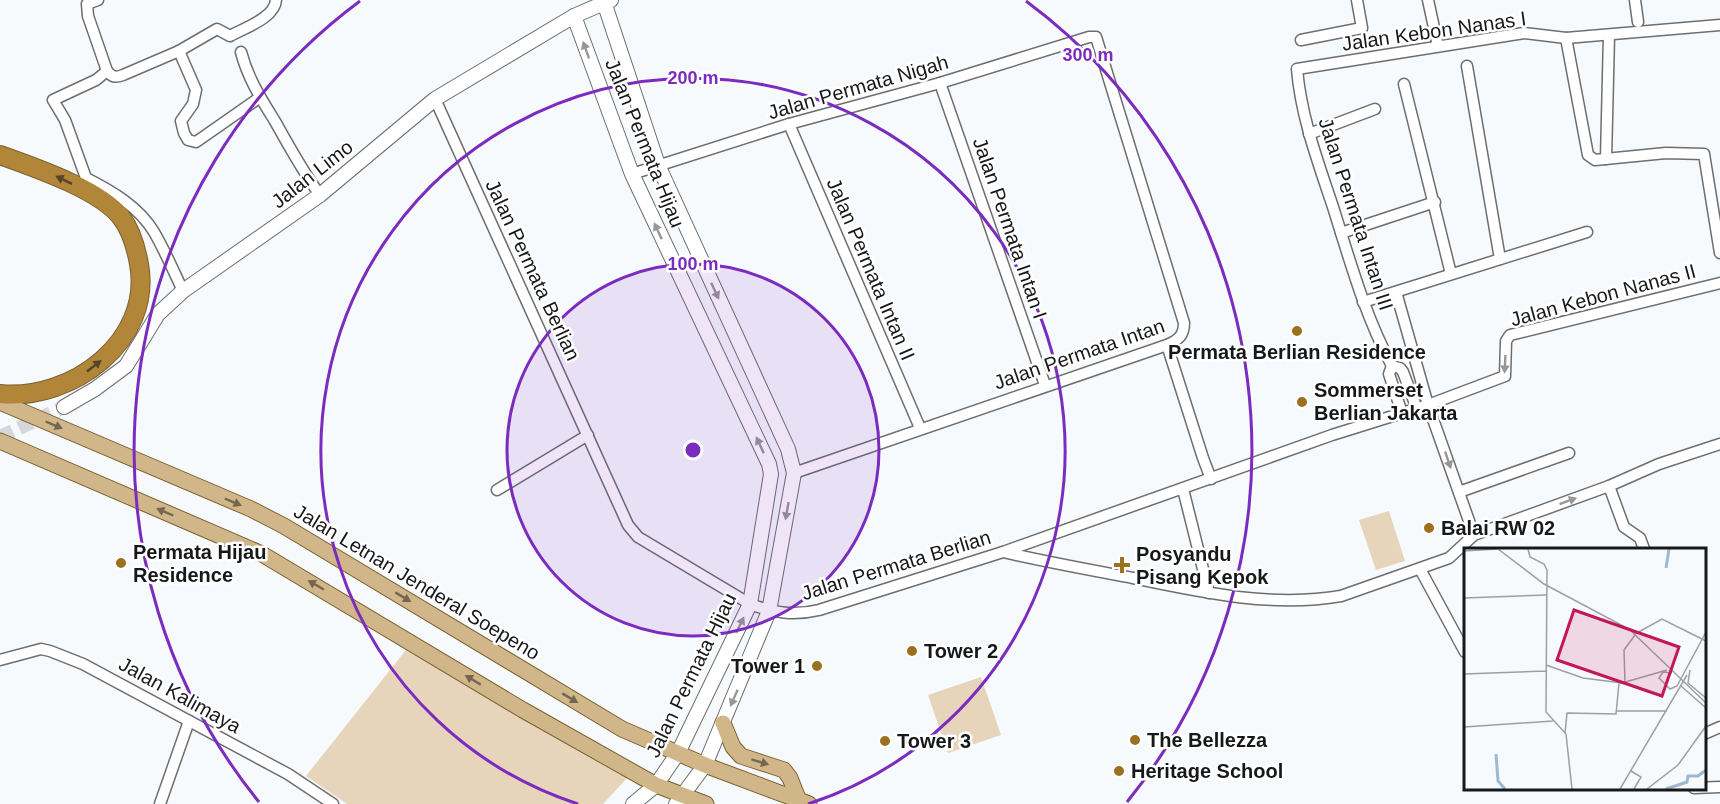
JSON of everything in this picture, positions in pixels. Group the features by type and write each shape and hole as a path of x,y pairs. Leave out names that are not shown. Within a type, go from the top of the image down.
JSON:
{"highway":[{"path":"0,154 53,175 111,207 120,217 133,240 141,288 131,324 122,340 111,353 87,372 50,389 10,395 0,394"}],"main road":[{"name":"Jalan Letnan Jenderal Soepeno","path":"0,402 251,509 284,526 622,729 705,765 804,802"},
{"path":"0,441 268,557 523,710 680,800 706,804"},
{"path":"723,723 733,747 741,756 784,770 804,802"}],"street":[{"path":"98,0 87,4 88,16 107,71 118,77 179,51 217,29 230,36 268,15 276,5 276,0"},
{"path":"1301,40 1362,28 1357,0"},
{"path":"1428,0 1438,46"},
{"path":"1635,0 1638,22"},
{"name":"Jalan Limo","path":"63,407 95,389 126,366 158,314 183,291 320,195 435,99 574,16 608,1"},
{"name":"Jalan Permata Hijau","path":"608,1 658,165 788,449 794,473 769,611 705,765 680,800"},
{"name":"Jalan Permata Hijau","path":"574,16 632,174 769,464 771,482 750,604 678,753 656,785 633,804"},
{"name":"Jalan Kebon Nanas I","path":"1298,69 1524,33 1566,38 1720,25"},
{"path":"1606,159 1609,35"},
{"name":"Jalan Permata Nigah","path":"632,174 789,124 940,83 1089,37 1096,37"},
{"name":"Jalan Permata Intan","path":"794,473 1167,345 1180,337 1184,330 1184,323 1096,37"},
{"path":"1566,38 1588,155 1595,160 1666,153 1704,154 1720,253"},
{"path":"179,51 196,90 193,104 181,121 184,133 192,142 203,137 259,98"},
{"path":"241,52 247,74 259,98 305,175 320,195"},
{"path":"1467,66 1500,259"},
{"name":"Jalan Permata Intan III","path":"1298,69 1299,94 1309,134 1363,302 1384,353 1392,366 1400,368 1403,372 1423,407"},
{"path":"107,71 96,80 53,100 65,120 86,178 112,191 131,206 154,231 183,291"},
{"name":"Jalan Permata Intan I","path":"940,83 1045,385"},
{"path":"1404,84 1451,274"},
{"name":"Jalan Permata Berlian","path":"435,99 628,525 638,537 750,604 769,611 788,614 819,610 1003,552 1332,435 1423,407"},
{"path":"1309,134 1375,110"},
{"name":"Jalan Permata Intan II","path":"789,124 920,428"},
{"path":"1341,233 1435,202"},
{"path":"1363,302 1587,232"},
{"name":"Jalan Kebon Nanas II","path":"1423,407 1505,375 1506,340 1510,335 1720,283"},
{"path":"1396,292 1423,407 1459,492 1474,535"},
{"path":"1167,345 1211,479"},
{"name":"Jalan Permata Intan III","path":"1392,366 1389,374 1402,414"},
{"path":"497,490 588,435"},
{"path":"1003,552 1209,593 1282,600 1322,599 1341,596 1449,558 1474,535 1609,486 1659,464 1720,444"},
{"path":"1459,492 1569,453"},
{"path":"1609,486 1624,527 1640,538 1644,548"},
{"path":"1183,489 1209,593"},
{"path":"1420,569 1464,649"},
{"name":"Jalan Kalimaya","path":"0,660 41,649 83,664 288,774 333,804"},
{"path":"160,804 189,721"},
{"path":"1705,733 1720,727"},
{"path":"1705,788 1720,787"}],"shaded area":[{"path":"1389,511 1405,561 1376,570 1359,520"},
{"path":"409,646 628,777 603,804 347,804 306,776"},
{"path":"981,677 1001,735 948,753 928,695"}],"tunnel":[{"path":"0,437 64,407"}],"place":[{"name":"Permata Berlian Residence","path":"1297,331"},
{"name":"Sommerset Berlian Jakarta","path":"1302,402"},
{"name":"Balai RW 02","path":"1429,528"},
{"name":"Permata Hijau Residence","path":"121,563"},
{"name":"Posyandu Pisang Kepok","path":"1122,565"},
{"name":"Tower 2","path":"912,651"},
{"name":"Tower 1","path":"817,666"},
{"name":"The Bellezza","path":"1135,740"},
{"name":"Tower 3","path":"885,741"},
{"name":"Heritage School","path":"1119,771"}]}
